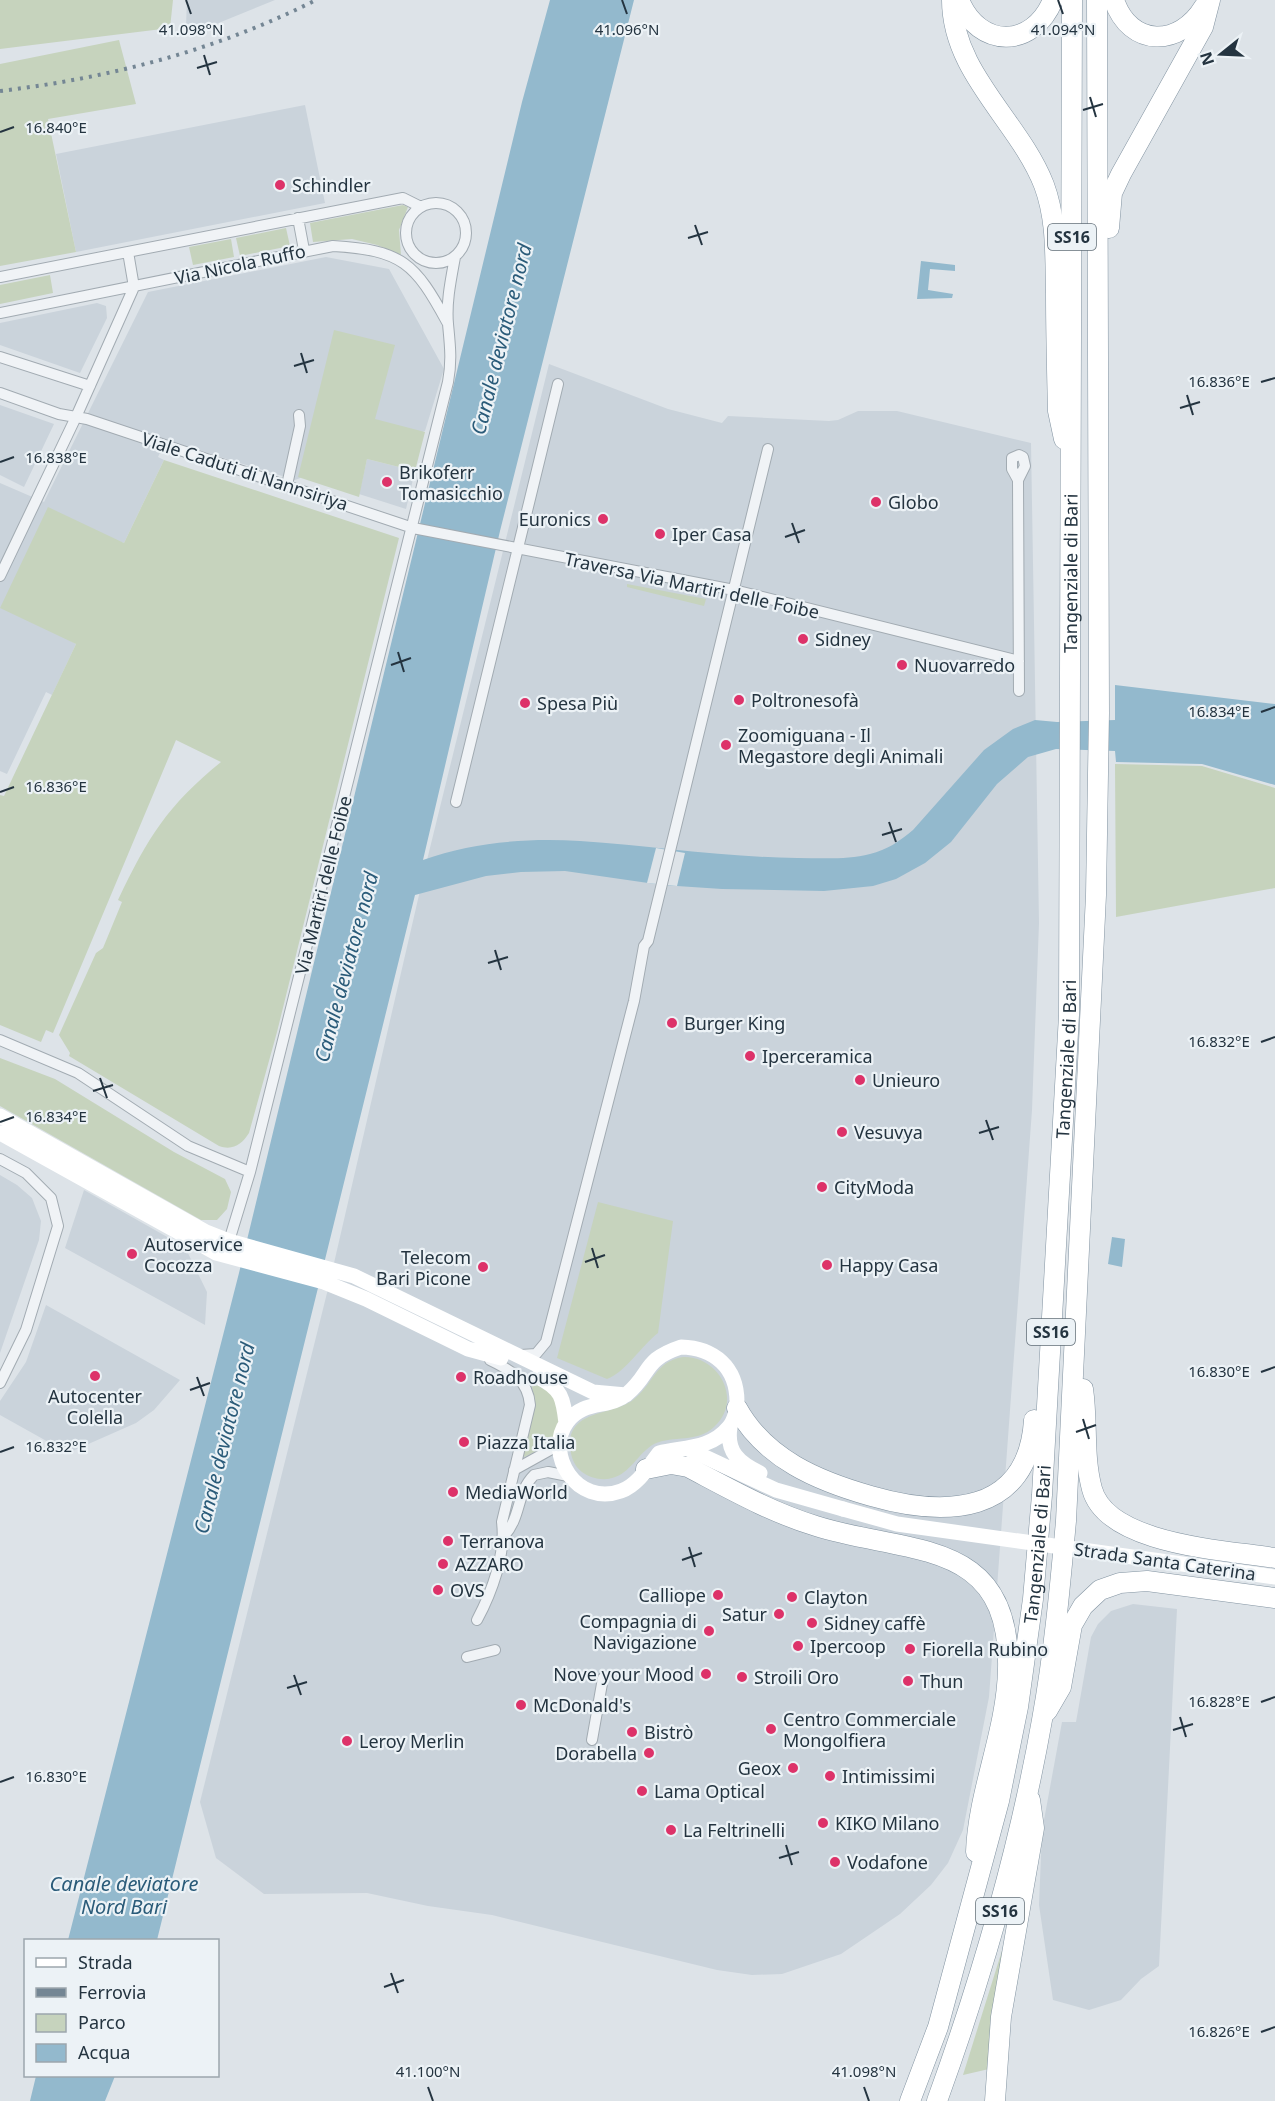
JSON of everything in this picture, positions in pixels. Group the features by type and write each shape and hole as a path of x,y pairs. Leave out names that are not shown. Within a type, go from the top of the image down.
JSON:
{"highway":[{"path":"952,0 955,22 970,67 1033,160 1044,186 1054,224 1058,411 1072,474"},
{"path":"959,0 969,20 984,31 1001,37 1018,36 1033,30 1046,15 1053,0"},
{"name":"Tangenziale di Bari","path":"910,2101 938,2027 999,1801 1018,1707 1042,1495 1070,1015 1072,0"},
{"name":"Tangenziale di Bari","path":"937,2101 962,2032 1001,1908 1028,1789 1042,1718 1057,1618 1065,1532 1076,1344 1096,895 1099,713 1097,0"},
{"path":"1114,0 1123,20 1131,28 1142,35 1155,37 1184,30 1195,22 1209,0"},
{"path":"1097,313 1109,263 1109,215 1112,193 1203,27 1209,0"},
{"path":"1076,1344 1085,1405 1092,1491 1103,1510 1127,1528 1155,1538 1275,1558"},
{"path":"733,1418 785,1461 803,1472 892,1502 933,1509 976,1504 995,1495 1025,1463 1032,1442 1035,1393 1050,1354"},
{"path":"646,1469 671,1464 688,1467 795,1520 823,1529 936,1552 961,1564 984,1583 999,1606 1002,1616 1007,1636 1009,1671 995,1755 976,1836 974,1900"},
{"path":"1042,1718 1062,1687 1072,1625 1083,1606 1100,1590 1120,1583 1148,1581 1275,1598"},
{"path":"995,2101 1005,1998 1034,1828 1028,1789"}],"street":[{"name":"Via Nicola Ruffo","path":"0,277 403,198 421,207"},
{"path":"400,261 418,258 437,264 455,257 462,250 466,231 458,212 440,203 421,207 408,222 406,231 411,250 418,258 418,274"},
{"path":"298,218 304,250"},
{"name":"Via Nicola Ruffo","path":"0,313 333,246 373,248 400,261 418,274 448,324"},
{"path":"0,576 76,417 134,287 128,252"},
{"path":"448,324 450,287 455,257"},
{"name":"Via Martiri delle Foibe","path":"234,1243 448,382 452,358 448,324"},
{"path":"0,357 90,386"},
{"path":"456,802 558,384"},
{"name":"Viale Caduti di Nannsiriya","path":"0,393 413,528"},
{"path":"287,485 300,426 298,415"},
{"path":"508,1354 530,1356 536,1354 546,1342 638,983 636,975 644,946 648,941 768,449"},
{"path":"1018,480 1019,691"},
{"name":"Traversa Via Martiri delle Foibe","path":"413,528 734,590 1019,661"},
{"path":"0,1040 78,1072 188,1146 250,1173"},
{"path":"0,1116 206,1232 326,1275 366,1299 503,1366 523,1380 529,1393 530,1405 502,1522 504,1536 489,1597 477,1620"},
{"path":"0,1133 216,1253 237,1260 326,1275 354,1276 508,1354 593,1392 626,1395"},
{"path":"0,1159 26,1173 51,1198 58,1226 27,1330 0,1383"},
{"path":"504,1536 515,1523 523,1492 534,1476 548,1472 568,1476 585,1490 602,1494 622,1491 633,1484 659,1453 688,1449 706,1443 733,1418 735,1380 718,1357 696,1347 681,1347 662,1354 651,1362 626,1395 586,1407 566,1423"},
{"path":"468,1349 488,1353 554,1385 562,1399 566,1423 561,1450 568,1476"},
{"name":"Strada Santa Caterina","path":"733,1418 728,1438 737,1460 843,1509"},
{"path":"514,1470 550,1450 562,1440"},
{"name":"Strada Santa Caterina","path":"688,1449 776,1490 897,1524 1275,1577"},
{"path":"467,1657 495,1650"},
{"path":"592,1740 603,1678"}],"shaded area":[{"path":"187,0 275,0 194,33 186,26"},
{"path":"305,105 325,203 76,252 56,154"},
{"path":"326,257 389,269 444,369 425,431 295,480 166,440 158,457 164,460 124,543 118,541 71,641 76,644 52,695 46,692 7,774 0,771 0,483 44,502 148,292"},
{"path":"97,303 106,306 107,318 80,373 0,345 0,323"},
{"path":"549,364 668,409 722,423 728,416 829,421 838,420 858,411 897,411 1031,443 1039,923 1032,1110 989,1697 963,1830 948,1863 931,1885 900,1914 841,1954 782,1974 752,1975 717,1970 492,1915 428,1906 367,1893 264,1894 216,1858 200,1802 328,1289 428,856"},
{"path":"0,405 54,424 24,487 0,475"},
{"name":"Brikoferr Tomasicchio","path":"367,459 415,471 406,509 359,494"},
{"path":"0,1175 17,1185 32,1198 41,1221 39,1240 0,1353"},
{"name":"Autoservice Cocozza","path":"84,1190 185,1247 207,1292 205,1325 65,1248"},
{"name":"Autocenter Colella","path":"46,1305 180,1380 154,1410 136,1423 68,1453 0,1415 0,1401 26,1362"},
{"path":"1133,1604 1177,1609 1159,1966 1141,1979 1121,2000 1089,2010 1053,2000 1039,1905 1042,1831 1062,1722 1076,1722 1091,1637 1098,1624 1111,1611"}],"green space":[{"path":"0,0 173,0 170,28 0,49"},
{"path":"119,40 136,104 48,119 76,252 0,266 0,64"},
{"path":"403,205 408,207 399,230 401,255 377,245 352,239 313,242 310,223"},
{"path":"286,228 290,246 240,256 236,238"},
{"path":"231,239 234,257 193,265 189,247"},
{"path":"50,275 53,293 0,304 0,285"},
{"path":"334,330 395,345 375,419 425,432 415,471 367,459 359,497 298,477"},
{"path":"164,460 399,538 277,1032 249,1133 240,1143 229,1148 219,1146 69,1056 70,1053 59,1035 96,953 103,948 122,902 118,900 139,858 173,808 186,793 221,762 176,740 53,1033 46,1030 41,1042 0,1025 0,795 4,796 76,644 0,608 48,507 124,543"},
{"path":"627,584 706,599 704,606 627,587"},
{"path":"1115,764 1202,766 1275,788 1275,888 1116,917"},
{"path":"0,1058 55,1079 174,1152 225,1179 231,1192 227,1209 217,1220 201,1220 0,1106"},
{"path":"598,1202 673,1221 658,1333 621,1371 607,1379 557,1358"},
{"path":"683,1357 708,1364 723,1382 727,1393 727,1405 723,1416 714,1427 693,1437 654,1444 629,1468 612,1478 596,1478 579,1470 573,1461 570,1447 571,1435 576,1426 593,1415 633,1400 660,1368 674,1359"},
{"path":"531,1382 553,1394 559,1426 552,1440 524,1457 522,1455 535,1401"},
{"path":"1005,1941 989,2069 963,2075"}],"water":[{"name":"Canale deviatore Nord Bari","path":"550,0 634,0 500,531 423,860 480,845 540,840 580,841 770,857 834,858 870,854 893,845 913,830 984,750 1013,729 1035,720 1057,722 1115,720 1115,685 1275,704 1275,785 1202,764 1116,762 1115,751 1056,749 1028,757 997,784 951,842 925,863 896,879 873,886 824,891 722,889 662,885 565,871 486,876 415,895 157,1939 68,1939 239,1273 522,102"},
{"path":"921,261 955,265 955,271 930,269 928,290 953,294 952,298 917,299"},
{"path":"1112,1237 1125,1239 1122,1267 1108,1264"},
{"path":"36,2077 115,2077 105,2101 30,2101"}],"pier":[{"path":"656,848 685,853 677,886 647,883"}],"railway":[{"path":"0,91 82,78 162,59 240,33 316,0"}],"place":[{"name":"Schindler","path":"280,185"},
{"name":"Brikoferr Tomasicchio","path":"387,482"},
{"name":"Globo","path":"876,502"},
{"name":"Euronics","path":"603,519"},
{"name":"Iper Casa","path":"660,534"},
{"name":"Sidney","path":"803,639"},
{"name":"Nuovarredo","path":"902,665"},
{"name":"Poltronesofà","path":"739,700"},
{"name":"Spesa Più","path":"525,703"},
{"name":"Zoomiguana - Il Megastore degli Animali","path":"726,745"},
{"name":"Burger King","path":"672,1023"},
{"name":"Iperceramica","path":"750,1056"},
{"name":"Unieuro","path":"860,1080"},
{"name":"Vesuvya","path":"842,1132"},
{"name":"CityModa","path":"822,1187"},
{"name":"Autoservice Cocozza","path":"132,1254"},
{"name":"Happy Casa","path":"827,1265"},
{"name":"Telecom Bari Picone","path":"483,1267"},
{"name":"Autocenter Colella","path":"95,1376"},
{"name":"Roadhouse","path":"461,1377"},
{"name":"Piazza Italia","path":"464,1442"},
{"name":"MediaWorld","path":"453,1492"},
{"name":"Terranova","path":"448,1541"},
{"name":"AZZARO","path":"443,1564"},
{"name":"OVS","path":"438,1590"},
{"name":"Calliope","path":"718,1595"},
{"name":"Clayton","path":"792,1597"},
{"name":"Satur","path":"779,1614"},
{"name":"Sidney caffè","path":"812,1623"},
{"name":"Compagnia di Navigazione","path":"709,1631"},
{"name":"Ipercoop","path":"798,1646"},
{"name":"Fiorella Rubino","path":"910,1649"},
{"name":"Nove your Mood","path":"706,1674"},
{"name":"Stroili Oro","path":"742,1677"},
{"name":"Thun","path":"908,1681"},
{"name":"McDonald's","path":"521,1705"},
{"name":"Centro Commerciale Mongolfiera","path":"771,1729"},
{"name":"Bistrò","path":"632,1732"},
{"name":"Leroy Merlin","path":"347,1741"},
{"name":"Dorabella","path":"649,1753"},
{"name":"Geox","path":"793,1768"},
{"name":"Intimissimi","path":"830,1776"},
{"name":"Lama Optical","path":"642,1791"},
{"name":"KIKO Milano","path":"823,1823"},
{"name":"La Feltrinelli","path":"671,1830"},
{"name":"Vodafone","path":"835,1862"}],"water label":[{"name":"Canale deviatore nord","path":"501,339"},
{"name":"Canale deviatore nord","path":"346,967"},
{"name":"Canale deviatore nord","path":"224,1438"}]}
